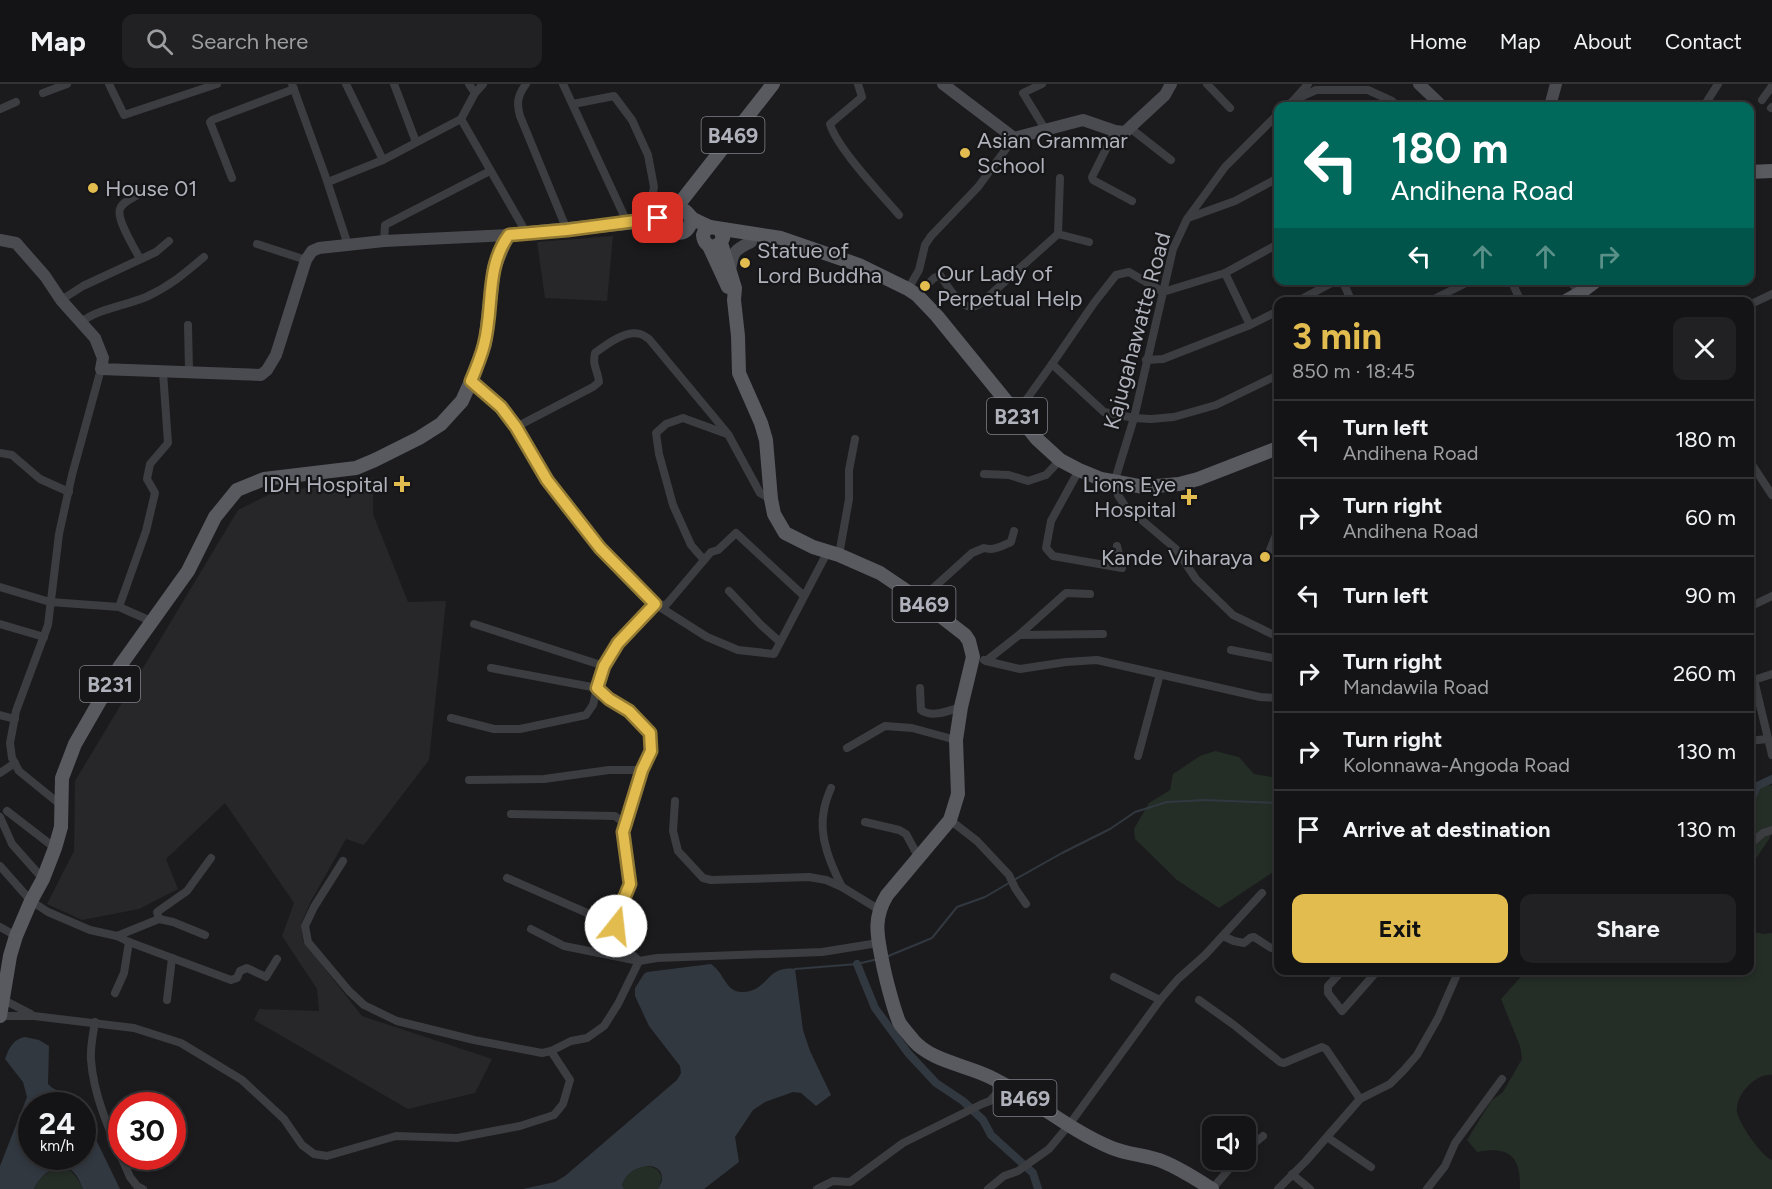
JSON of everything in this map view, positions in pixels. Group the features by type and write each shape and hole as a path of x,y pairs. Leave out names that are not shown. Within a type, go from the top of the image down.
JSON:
{"main road":[{"name":"B469","path":"671,214 773,84"},
{"path":"1754,172 1772,171"},
{"name":"B469","path":"690,216 693,186"},
{"path":"677,210 684,210 690,216 691,224 688,230 678,231 670,226 671,214 677,210"},
{"name":"B231","path":"0,1016 10,956 16,936 43,879 61,827 62,778 75,744 120,666 189,572 215,518 237,490 264,479 356,468 419,438 441,424 462,401 485,344 494,268 509,235 647,221 671,214"},
{"name":"B231","path":"690,216 714,237 781,238 860,265 912,292 937,316 1037,439 1060,460 1078,470 1114,483 1144,487 1179,484 1274,450"},
{"name":"B231","path":"647,221 678,231 714,237 751,242 793,243"},
{"name":"B469","path":"714,237 730,270 735,288 739,373 766,440 771,500 774,514 785,532 813,547 880,573 965,635 980,659"},
{"name":"B469","path":"714,237 734,300"},
{"path":"1573,297 1591,285"},
{"path":"878,909 887,895 950,820 958,794 956,740 961,707 980,659"},
{"name":"B469","path":"878,909 877,931 880,954 900,1023 915,1042 944,1059 1005,1084 1069,1125 1111,1148 1135,1156 1163,1161 1212,1189"}],"street":[{"path":"43,93 67,84"},
{"path":"109,84 124,115 217,84"},
{"path":"346,84 383,160"},
{"path":"394,84 416,142"},
{"path":"469,84 475,93"},
{"path":"328,182 383,160 460,119 483,84"},
{"path":"526,84 518,98 517,107 567,230"},
{"path":"563,84 627,222"},
{"path":"858,84 862,97 830,123 832,131 851,158 899,214"},
{"path":"943,84 1014,138"},
{"path":"1042,84 1023,93 1045,129"},
{"path":"912,292 925,245 978,187 1014,138 1083,120 1125,132 1165,95 1171,84"},
{"path":"1207,84 1230,108"},
{"path":"1292,102 1308,84"},
{"path":"1419,84 1438,102"},
{"path":"1551,102 1556,84"},
{"path":"1707,102 1718,84"},
{"path":"232,178 210,122 293,86 348,245"},
{"path":"1762,100 1772,86"},
{"path":"1294,100 1316,90 1368,90 1394,102"},
{"path":"573,104 614,96 632,120 648,155 654,187 647,221"},
{"path":"0,110 16,102"},
{"name":"Kajugahawatte Road","path":"1114,483 1134,418 1173,249 1188,219 1225,168 1274,118"},
{"path":"460,119 527,234"},
{"path":"1130,128 1171,160"},
{"path":"1116,131 1092,177 1093,180 1132,201"},
{"path":"384,242 385,225 490,171"},
{"path":"912,292 940,275 952,293 965,306 971,307 981,303 1058,234 1060,178"},
{"path":"1188,219 1235,201 1274,180"},
{"path":"139,194 123,205 119,211 120,219 140,259"},
{"path":"1058,234 1089,242"},
{"path":"101,369 261,375 276,355 306,260 312,251 319,248 384,242 509,235"},
{"path":"0,240 16,243 45,276 61,300 95,338 103,358 59,534 48,625 24,686 10,743 12,758 19,771 62,806"},
{"path":"61,300 82,286 156,252 169,241"},
{"path":"730,270 733,254 751,242"},
{"path":"257,244 306,260"},
{"path":"1016,414 1116,274 1129,272 1163,292 1225,273 1274,246"},
{"path":"81,322 90,315 146,297 174,283 204,257"},
{"path":"1225,273 1250,325"},
{"path":"1305,297 1328,285"},
{"path":"1438,297 1462,285"},
{"path":"1574,285 1581,293"},
{"path":"1754,303 1772,294"},
{"path":"1146,360 1163,359 1250,325 1274,313"},
{"path":"188,325 189,371"},
{"path":"516,427 593,387 599,382 593,362 595,353 628,334 640,334 650,339 729,434 760,493 771,500"},
{"path":"1052,364 1104,412 1151,419 1174,417 1216,405 1274,377"},
{"path":"119,607 146,531 155,493 147,479 150,464 168,443 163,372"},
{"path":"471,381 501,407 516,427 547,480 600,548 655,604 707,637 738,650 774,654 804,596 833,553 849,499 849,470 855,439"},
{"path":"704,560 690,545 673,505 659,454 656,433 666,423 683,418 729,434"},
{"path":"0,453 12,455 40,479 69,492"},
{"path":"984,474 1009,475 1028,481 1046,475 1060,460"},
{"path":"1754,468 1772,495"},
{"path":"1078,470 1051,521 1046,548 1053,556 1122,568 1117,546"},
{"path":"1114,483 1125,506 1176,549 1196,579 1233,615 1274,636"},
{"path":"920,600 972,553 984,548 990,550 1011,542 1014,531"},
{"path":"451,718 494,729 520,729 586,715 593,705 604,666 618,643 655,604 666,604 711,552 718,550 736,533 804,596"},
{"path":"1270,550 1274,540"},
{"path":"0,588 50,602 119,607 151,621"},
{"path":"729,591 780,642"},
{"path":"980,659 1019,635 1066,593 1090,594"},
{"path":"1754,605 1772,596"},
{"path":"0,624 44,637"},
{"path":"474,624 604,666"},
{"path":"1019,635 1103,634"},
{"path":"1231,650 1274,658"},
{"path":"980,659 1020,669 1097,660 1260,697 1274,698"},
{"path":"491,668 597,688 609,699 629,711 650,733 651,751 642,770 623,832 630,884 616,918 616,926 625,948 639,961"},
{"path":"1137,756 1160,674"},
{"path":"1772,674 1754,680 1768,723 1767,739 1772,755"},
{"path":"920,688 921,710 926,713 932,714 961,707"},
{"path":"0,715 15,719"},
{"path":"847,748 885,726 912,728 956,740"},
{"path":"1754,740 1767,739"},
{"path":"0,772 15,763"},
{"path":"469,780 544,779 609,770 642,770"},
{"path":"831,788 823,812 822,832 831,866 842,887"},
{"path":"675,801 673,831 678,851 703,878 711,880 809,877 826,880 878,909"},
{"path":"4,814 55,848"},
{"path":"4,814 12,844 43,879"},
{"path":"511,814 615,816 625,824"},
{"path":"950,820 977,841 1009,875 1026,904"},
{"path":"865,822 899,830 906,834 919,858"},
{"path":"1754,841 1763,833 1772,830"},
{"path":"159,919 158,912 187,891 211,858"},
{"path":"343,861 314,907 305,926 308,942 349,991 364,1005 397,1022 531,1051 542,1053 551,1051 571,1041 587,1038 604,1026 618,1004 639,961"},
{"path":"0,866 31,901 48,912 90,930 117,936 231,980 237,978 240,971 247,968 266,977 277,959"},
{"path":"507,878 616,926"},
{"path":"988,1189 1004,1176 1018,1171 1048,1149 1069,1125 1160,1000 1262,893"},
{"path":"117,936 159,919 205,935"},
{"path":"0,927 16,936"},
{"path":"531,929 564,946 639,961 657,958 822,952 880,954"},
{"path":"1223,936 1244,943 1254,937 1271,948 1274,947"},
{"path":"115,993 124,973 129,942"},
{"path":"167,1000 172,958"},
{"path":"1337,975 1328,986 1328,993 1342,1011 1374,975"},
{"path":"1278,1189 1360,1099 1390,1084 1417,1054 1438,1018 1457,975"},
{"path":"1114,977 1160,1000"},
{"path":"2,1000 34,1016"},
{"path":"1199,1000 1280,1062 1284,1063 1322,1047 1326,1049 1360,1099"},
{"path":"0,1016 34,1016 95,1022 134,1028 181,1043 242,1080 284,1119 302,1145 314,1154 327,1156 396,1136 457,1137 520,1126 554,1115 563,1104 570,1080 551,1051"},
{"path":"95,1022 91,1058 94,1084 130,1177 143,1189"},
{"path":"1427,1189 1445,1166 1455,1143 1502,1079"},
{"path":"817,1189 833,1181 850,1182 903,1143 990,1101 1005,1084"},
{"path":"1256,1141 1263,1136"},
{"path":"1326,1137 1371,1167"},
{"path":"1212,1189 1228,1170"},
{"path":"1292,1174 1310,1189"}],"shaded area":[{"path":"613,236 607,301 545,298 537,242"},
{"path":"373,478 373,514 408,602 446,601 429,760 364,845 346,839 311,901 301,924 303,941 362,1016 492,1059 475,1093 408,1109 254,1020 259,1009 319,1011 317,989 282,936 294,903 225,803 166,859 178,889 139,909 82,920 47,904 74,851 75,781 238,510 272,493"},
{"path":"1215,751 1239,757 1254,774 1274,777 1274,872 1219,908 1177,880 1135,839 1134,829 1149,803 1170,790 1173,774 1200,756"},
{"path":"1772,785 1772,832 1754,862 1754,787"},
{"path":"1754,932 1772,933 1772,1075 1766,1075 1748,1086 1739,1099 1737,1112 1751,1139 1772,1160 1772,1189 1520,1189 1518,1168 1511,1156 1497,1151 1477,1152 1467,1140 1491,1101 1503,1092 1522,1059 1520,1046 1501,999 1522,975 1754,975"},
{"path":"711,964 731,988 742,992 756,988 780,970 795,969 803,1030 810,1051 831,1095 816,1106 801,1093 793,1092 765,1102 753,1110 735,1137 739,1162 704,1189 658,1189 662,1180 661,1173 657,1168 645,1166 631,1172 622,1185 624,1189 523,1189 555,1182 565,1176 677,1080 681,1073 680,1066 649,1026 635,996 635,988 647,972"},
{"path":"25,1037 39,1040 49,1046 48,1084 62,1092 26,1092 23,1082 5,1059 17,1040"},
{"path":"18,1120 18,1170 51,1170 34,1189 0,1189 0,1166"},
{"path":"96,1140 108,1164 108,1170 111,1170 120,1189 83,1189 77,1177 70,1170 96,1170"},
{"path":"641,1166 659,1171 662,1178 658,1189 624,1189 622,1185 627,1176"},
{"path":"52,1170 68,1170 79,1181 83,1189 34,1189 44,1175"}],"waterway":[{"path":"1754,793 1757,786 1772,779"},
{"path":"1014,880 1110,829 1135,812 1167,802 1205,800 1274,803"},
{"path":"886,957 932,938 957,907 985,897 1009,883"},
{"path":"795,969 857,964 878,959"},
{"path":"857,964 875,1008 908,1053 936,1083 963,1101 983,1120 991,1135 1033,1173 1038,1189"}],"place":[{"name":"Asian Grammar School","path":"965,153"},
{"name":"House 01","path":"93,188"},
{"name":"Statue of Lord Buddha","path":"745,263"},
{"name":"Our Lady of Perpetual Help","path":"925,286"},
{"name":"IDH Hospital","path":"402,484"},
{"name":"Lions Eye Hospital","path":"1189,497"},
{"name":"Kande Viharaya","path":"1265,557"}],"route":[{"path":"616,926 616,918 630,884 623,832 642,770 651,751 650,733 629,711 609,699 597,688 604,666 618,643 655,604 600,548 547,480 516,427 501,407 471,381 485,344 494,268 509,235 658,218"}]}
